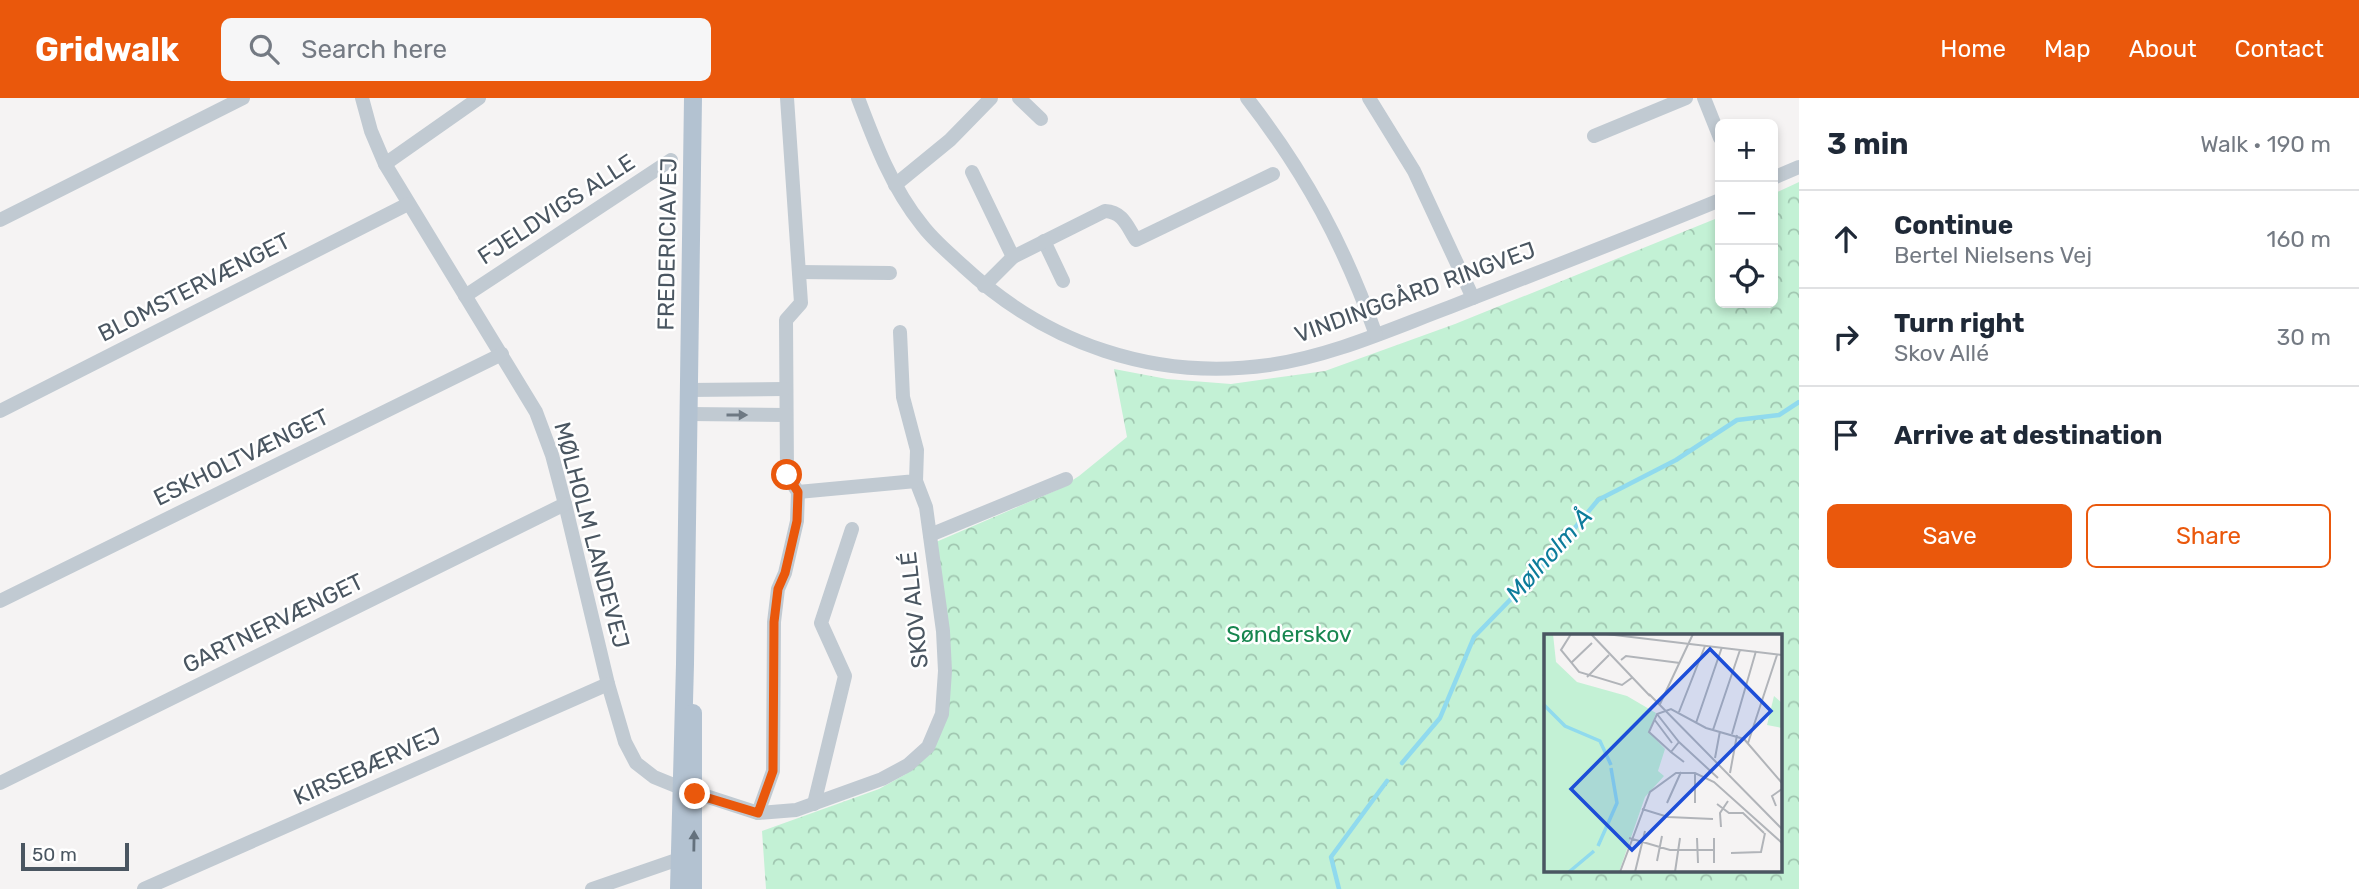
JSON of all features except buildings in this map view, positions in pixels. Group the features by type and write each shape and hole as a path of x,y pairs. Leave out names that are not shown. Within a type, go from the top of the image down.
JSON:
{"main road":[{"name":"FREDERICIAVEJ","path":"679,889 679,859 694,715 685,664 693,98"},
{"name":"FREDERICIAVEJ","path":"688,791 693,889"}],"street":[{"path":"0,220 243,98"},
{"name":"MØLHOLM LANDEVEJ","path":"362,98 371,131 385,163 536,412 552,455 608,684 625,742 636,762 654,777 688,791"},
{"path":"385,163 479,98"},
{"path":"758,813 773,771 774,622 778,589 785,573 797,521 798,492 787,475 786,320 801,303 787,98"},
{"name":"VINDINGGÅRD RINGVEJ","path":"858,98 895,185 922,226 984,286 1041,326 1115,356 1169,365 1215,368 1267,365 1312,357 1473,298 1715,202"},
{"path":"895,185 950,140 991,98"},
{"path":"1019,98 1041,119"},
{"path":"1247,98 1282,144 1311,190 1356,278 1376,335"},
{"path":"1369,98 1415,171 1473,298"},
{"path":"1594,136 1686,98"},
{"path":"1704,98 1715,126"},
{"name":"FJELDVIGS ALLE","path":"465,296 671,160"},
{"path":"1778,176 1799,167"},
{"path":"972,172 1013,257"},
{"path":"984,286 1013,257 1105,211 1114,211 1122,216 1136,240 1273,174"},
{"name":"BLOMSTERVÆNGET","path":"0,411 408,204"},
{"path":"1044,242 1063,281"},
{"path":"799,272 890,273"},
{"path":"798,492 916,481 917,450 903,397 900,332"},
{"name":"ESKHOLTVÆNGET","path":"0,601 502,355"},
{"path":"689,390 785,389"},
{"path":"689,414 786,415"},
{"name":"SKOV ALLÉ","path":"930,536 1066,479"},
{"name":"SKOV ALLÉ","path":"688,791 758,813 796,810 882,779 908,765 928,747 942,714 945,671 943,631 926,507 916,481"},
{"name":"GARTNERVÆNGET","path":"0,783 565,504"},
{"path":"814,804 845,677 821,623 852,529"},
{"name":"KIRSEBÆRVEJ","path":"144,889 608,684"},
{"path":"592,889 679,859"}],"green space":[{"name":"Sønderskov","path":"1799,182 1799,889 766,889 762,831 879,789 906,774 947,705 936,542 1057,490 1079,476 1127,437 1114,369 1167,379 1231,384 1325,371 1455,324 1715,219 1715,308 1778,308 1778,192"}],"waterway":[{"name":"Mølholm Å","path":"1402,763 1440,718 1474,637 1544,565 1598,500 1676,460 1737,420 1779,415 1799,402"},
{"name":"Mølholm Å","path":"1339,889 1331,857 1387,781"}],"route":[{"path":"695,794 758,813 773,771 774,622 778,589 785,573 797,521 798,492 787,475"}]}
